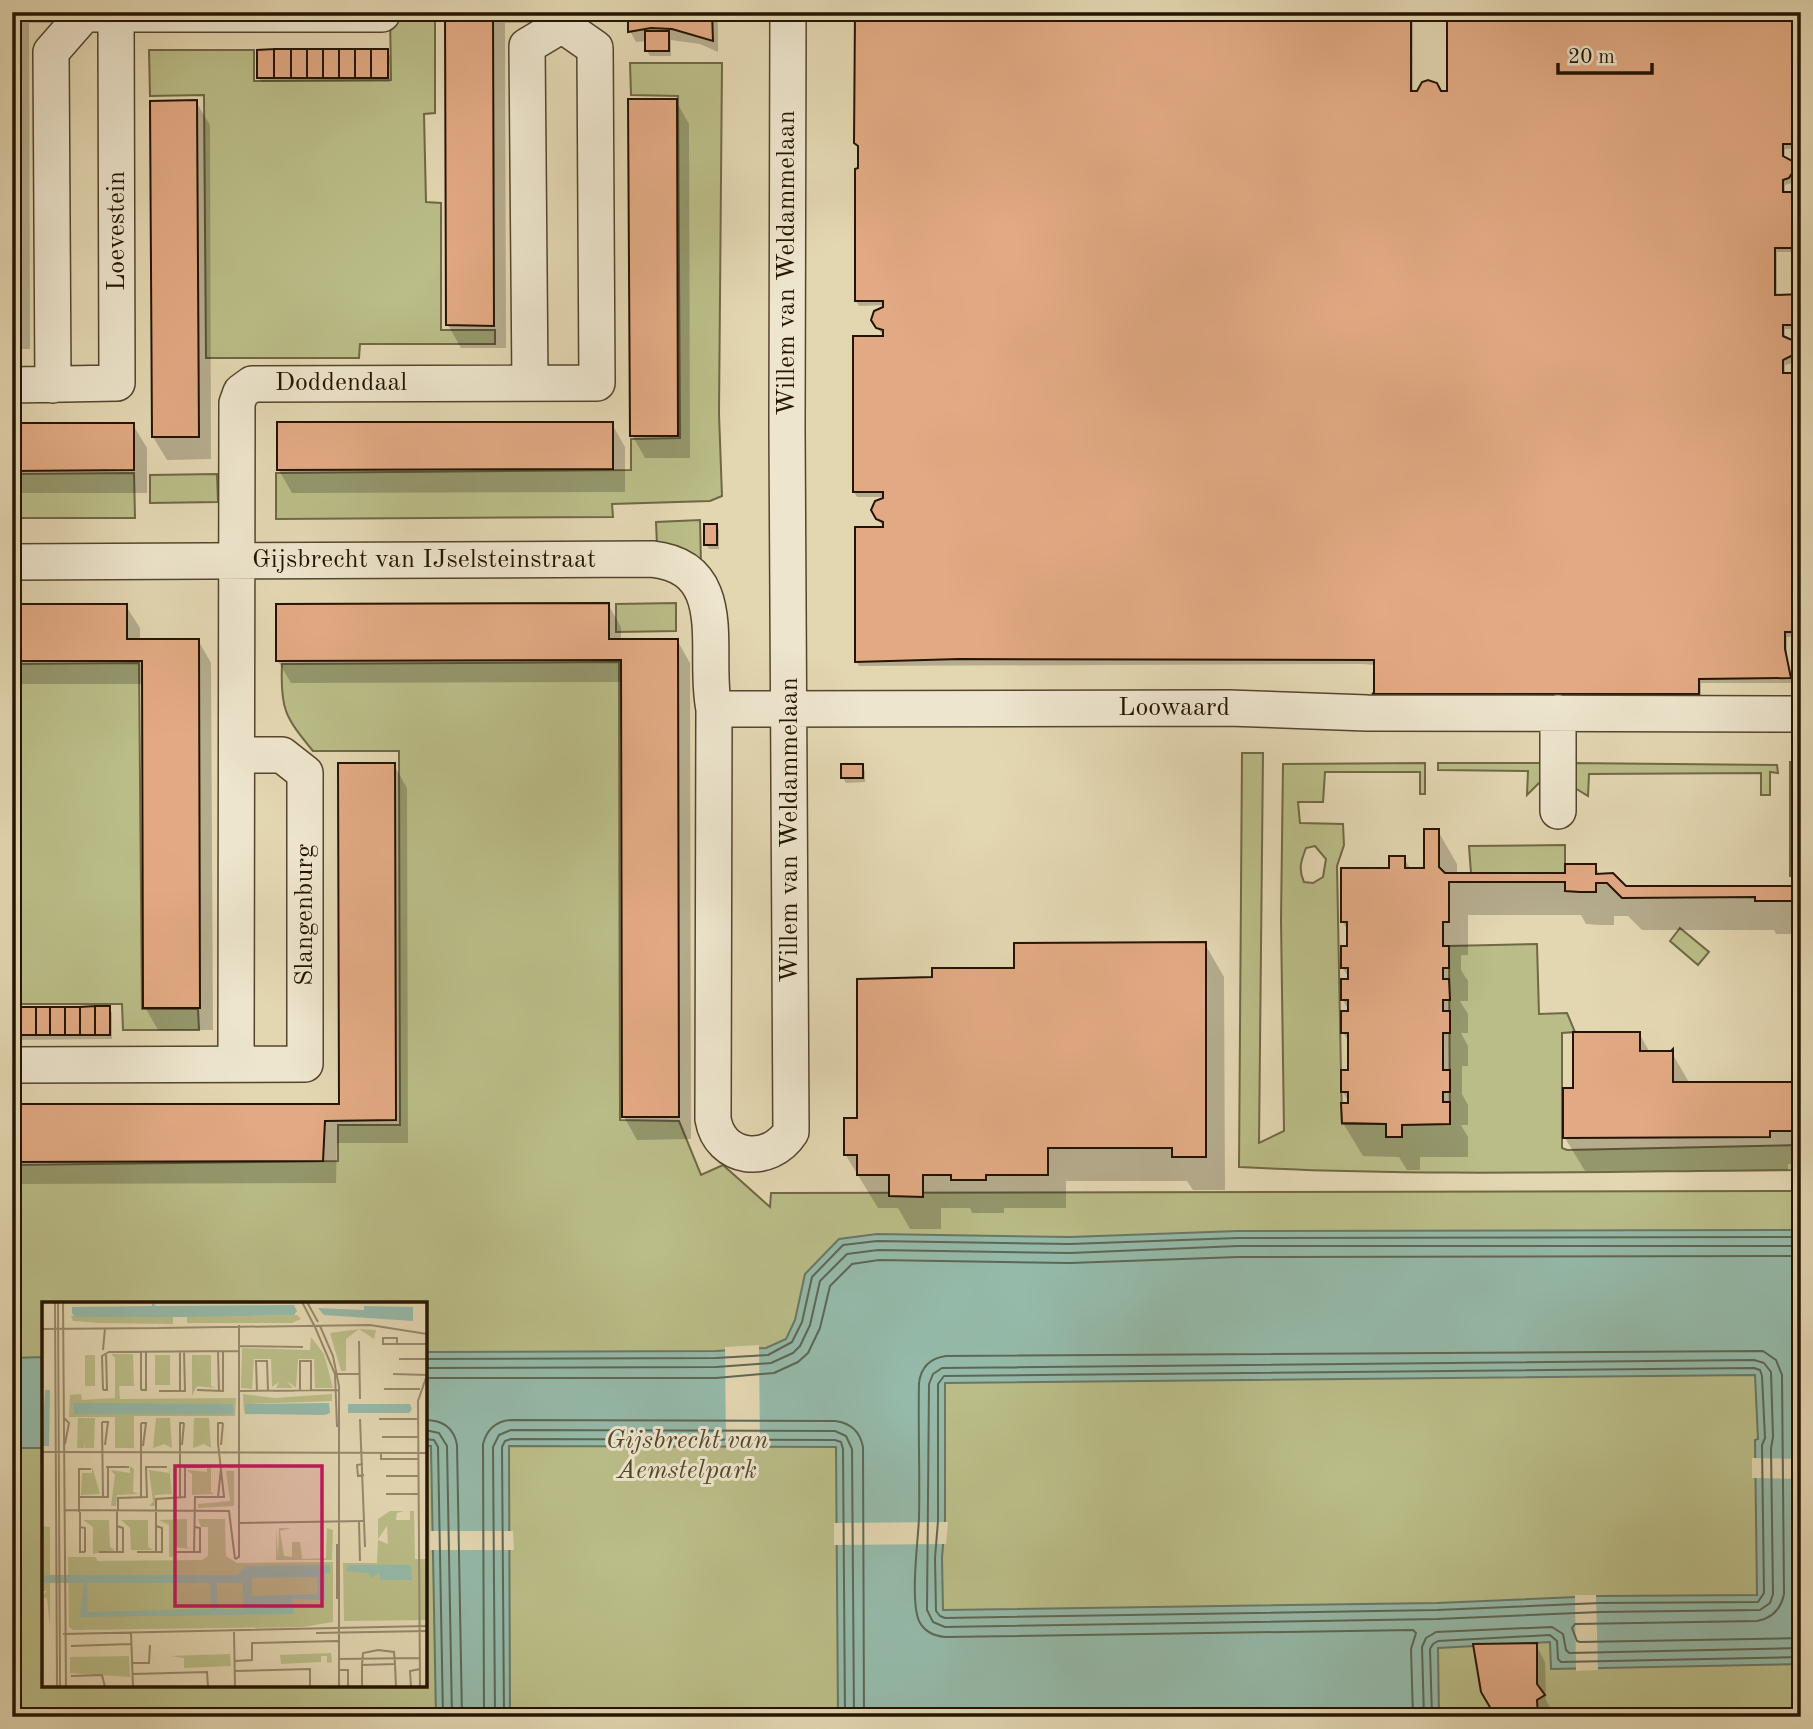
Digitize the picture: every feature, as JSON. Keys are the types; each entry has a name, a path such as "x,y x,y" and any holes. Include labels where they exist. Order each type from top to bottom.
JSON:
{"street":[{"name":"Willem van Weldammelaan","path":"714,709 713,1119 715,1133 730,1148 743,1154 766,1153 783,1145 791,1132 787,428 788,12"},
{"path":"53,385 51,52 96,14 382,14"},
{"name":"Loevestein","path":"12,385 117,383 96,14"},
{"name":"Doddendaal","path":"238,561 237,403 241,392 252,384 597,383 595,48 562,18 527,46 530,383"},
{"name":"Gijsbrecht van IJselsteinstraat","path":"12,562 652,559 688,572 704,589 709,613 711,694 714,709"},
{"path":"236,1064 238,561"},
{"name":"Loowaard","path":"714,709 1228,708 1367,713 1801,714"},
{"path":"1558,713 1558,811"},
{"name":"Slangenburg","path":"12,1065 304,1063 305,773 282,755 237,755"}],"green space":[{"path":"390,12 435,12 435,113 424,114 426,202 441,203 441,330 495,330 495,344 360,344 359,358 206,358 204,95 150,96 149,50 254,50 254,81 391,80"},
{"path":"630,63 722,63 719,414 722,496 710,501 612,504 613,517 276,519 276,473 631,470 631,439 680,438 678,96 631,95"},
{"path":"134,473 135,518 12,518 12,474"},
{"path":"217,474 218,502 150,503 150,475"},
{"path":"700,520 701,565 657,545 656,522"},
{"path":"676,603 676,631 616,632 616,604"},
{"name":"Gijsbrecht van Aemstelpark","path":"619,662 620,1120 679,1121 701,1175 723,1165 770,1207 771,1193 1801,1191 1801,1717 12,1717 12,1165 338,1161 338,1125 400,1125 399,751 313,751 290,720 282,692 282,664"},
{"path":"139,663 142,1009 198,1009 199,1030 123,1030 122,1004 12,1004 12,664"},
{"path":"1242,753 1263,753 1259,1143 1284,1131 1281,920 1283,764 1425,763 1425,794 1420,794 1420,772 1325,772 1323,802 1298,802 1300,823 1343,824 1344,845 1337,866 1342,1124 1450,1124 1449,946 1537,944 1539,1014 1567,1013 1575,1032 1562,1033 1562,1148 1801,1145 1801,1170 1450,1173 1239,1167","holes":["1315,846 1326,859 1323,877 1313,883 1304,882 1301,865 1306,848"]},
{"path":"1790,762 1801,762 1801,876 1790,876"},
{"path":"1438,763 1542,763 1540,782 1527,795 1528,771 1438,770"},
{"path":"1568,763 1777,765 1778,773 1770,772 1770,795 1761,795 1761,773 1589,774 1588,796 1570,785"},
{"path":"1565,845 1565,873 1471,873 1469,846"},
{"path":"1680,928 1709,952 1698,965 1670,941"}],"water":[{"path":"1801,1230 1801,1664 1551,1669 1550,1642 1438,1648 1439,1717 838,1717 836,1447 509,1446 510,1717 436,1717 431,1446 427,1446 427,1352 716,1351 766,1348 786,1339 795,1320 805,1274 839,1239 877,1234 1070,1237 1238,1231","holes":["1755,1375 1758,1439 1755,1440 1757,1595 1600,1596 1437,1603 943,1610 945,1383"]},
{"path":"42,1357 42,1448 12,1448 12,1358"}],"pier":[{"path":"759,1345 760,1449 726,1450 725,1347"},
{"path":"1752,1458 1801,1459 1801,1479 1752,1478"},
{"path":"948,1522 946,1544 834,1545 834,1523"},
{"path":"430,1531 513,1531 514,1550 430,1550"},
{"path":"1575,1595 1596,1595 1598,1670 1576,1671"}],"building":[{"path":"12,12 16,12 18,326 12,326"},
{"path":"445,12 493,12 494,326 446,325"},
{"path":"628,12 712,12 713,41 672,29 651,28 628,32"},
{"path":"855,12 1411,12 1411,91 1417,91 1422,82 1428,80 1437,83 1441,91 1447,91 1447,12 1801,12 1801,144 1783,144 1783,156 1792,161 1794,170 1789,178 1783,180 1783,192 1801,192 1801,248 1775,248 1775,295 1801,294 1801,325 1783,325 1783,336 1792,340 1795,346 1793,355 1783,360 1783,373 1801,373 1801,632 1785,632 1785,649 1791,678 1699,679 1699,694 1372,694 1374,660 960,659 855,662 855,527 883,527 883,522 876,519 871,510 875,501 883,498 883,492 853,492 853,336 883,336 883,330 876,328 871,320 874,311 883,307 883,301 855,301 855,169 858,168 858,146 854,143"},
{"path":"1781,12 1801,12 1801,29 1794,29 1794,16 1781,16"},
{"path":"645,31 669,31 669,51 645,51"},
{"path":"274,49 274,78 257,78 257,50"},
{"path":"274,49 291,49 291,78 274,78"},
{"path":"291,49 307,49 307,78 291,78"},
{"path":"307,49 323,49 323,78 307,78"},
{"path":"323,49 339,49 339,78 323,78"},
{"path":"339,49 355,49 355,78 339,78"},
{"path":"355,49 371,49 371,78 355,78"},
{"path":"371,49 388,49 388,78 371,78"},
{"path":"628,99 677,99 678,436 630,436"},
{"path":"197,100 199,437 152,437 150,101"},
{"path":"277,422 613,422 613,469 277,470"},
{"path":"12,423 134,423 134,470 12,471"},
{"path":"704,524 717,524 717,545 704,545"},
{"path":"609,603 609,639 678,639 679,1117 622,1117 621,660 276,661 276,604"},
{"path":"12,604 127,604 127,639 199,639 200,1008 143,1008 142,661 12,661"},
{"path":"338,763 395,763 396,1120 325,1121 323,1161 12,1162 12,1104 339,1104"},
{"path":"841,764 863,764 863,778 841,778"},
{"path":"1424,829 1439,829 1439,867 1445,873 1565,873 1565,864 1596,864 1596,874 1613,873 1626,886 1801,886 1801,901 1755,901 1755,897 1622,898 1607,883 1596,883 1596,892 1580,892 1565,891 1565,882 1449,882 1449,922 1443,922 1443,946 1449,946 1449,968 1443,968 1443,979 1449,979 1450,1000 1443,1000 1443,1011 1450,1011 1450,1033 1443,1033 1443,1070 1450,1070 1450,1092 1443,1092 1443,1102 1450,1102 1450,1124 1402,1125 1402,1137 1386,1137 1386,1124 1342,1123 1341,1103 1348,1103 1348,1092 1341,1092 1341,1070 1348,1070 1348,1033 1341,1033 1341,1011 1348,1011 1348,1000 1341,1000 1341,979 1348,979 1348,968 1341,968 1341,946 1347,946 1347,922 1341,922 1341,868 1389,868 1389,856 1405,856 1405,868 1424,868"},
{"path":"1206,942 1206,1157 1172,1157 1172,1148 1048,1148 1048,1175 986,1175 986,1180 951,1180 951,1175 923,1175 923,1197 889,1196 889,1175 857,1175 857,1155 844,1155 844,1118 857,1118 857,979 932,977 932,968 1014,968 1014,943"},
{"path":"95,1006 110,1006 110,1035 95,1035"},
{"path":"95,1006 95,1035 80,1035 80,1007"},
{"path":"12,1007 21,1007 21,1035 12,1035"},
{"path":"21,1007 36,1007 36,1035 21,1035"},
{"path":"36,1007 50,1007 50,1035 36,1035"},
{"path":"50,1007 65,1007 65,1035 50,1035"},
{"path":"65,1007 80,1007 80,1035 65,1035"},
{"path":"1573,1032 1640,1032 1640,1051 1673,1049 1673,1082 1801,1082 1801,1131 1770,1131 1770,1137 1563,1138 1563,1088 1573,1088"},
{"path":"1537,1643 1537,1684 1545,1695 1537,1700 1538,1717 1499,1717 1481,1692 1473,1644"}]}
